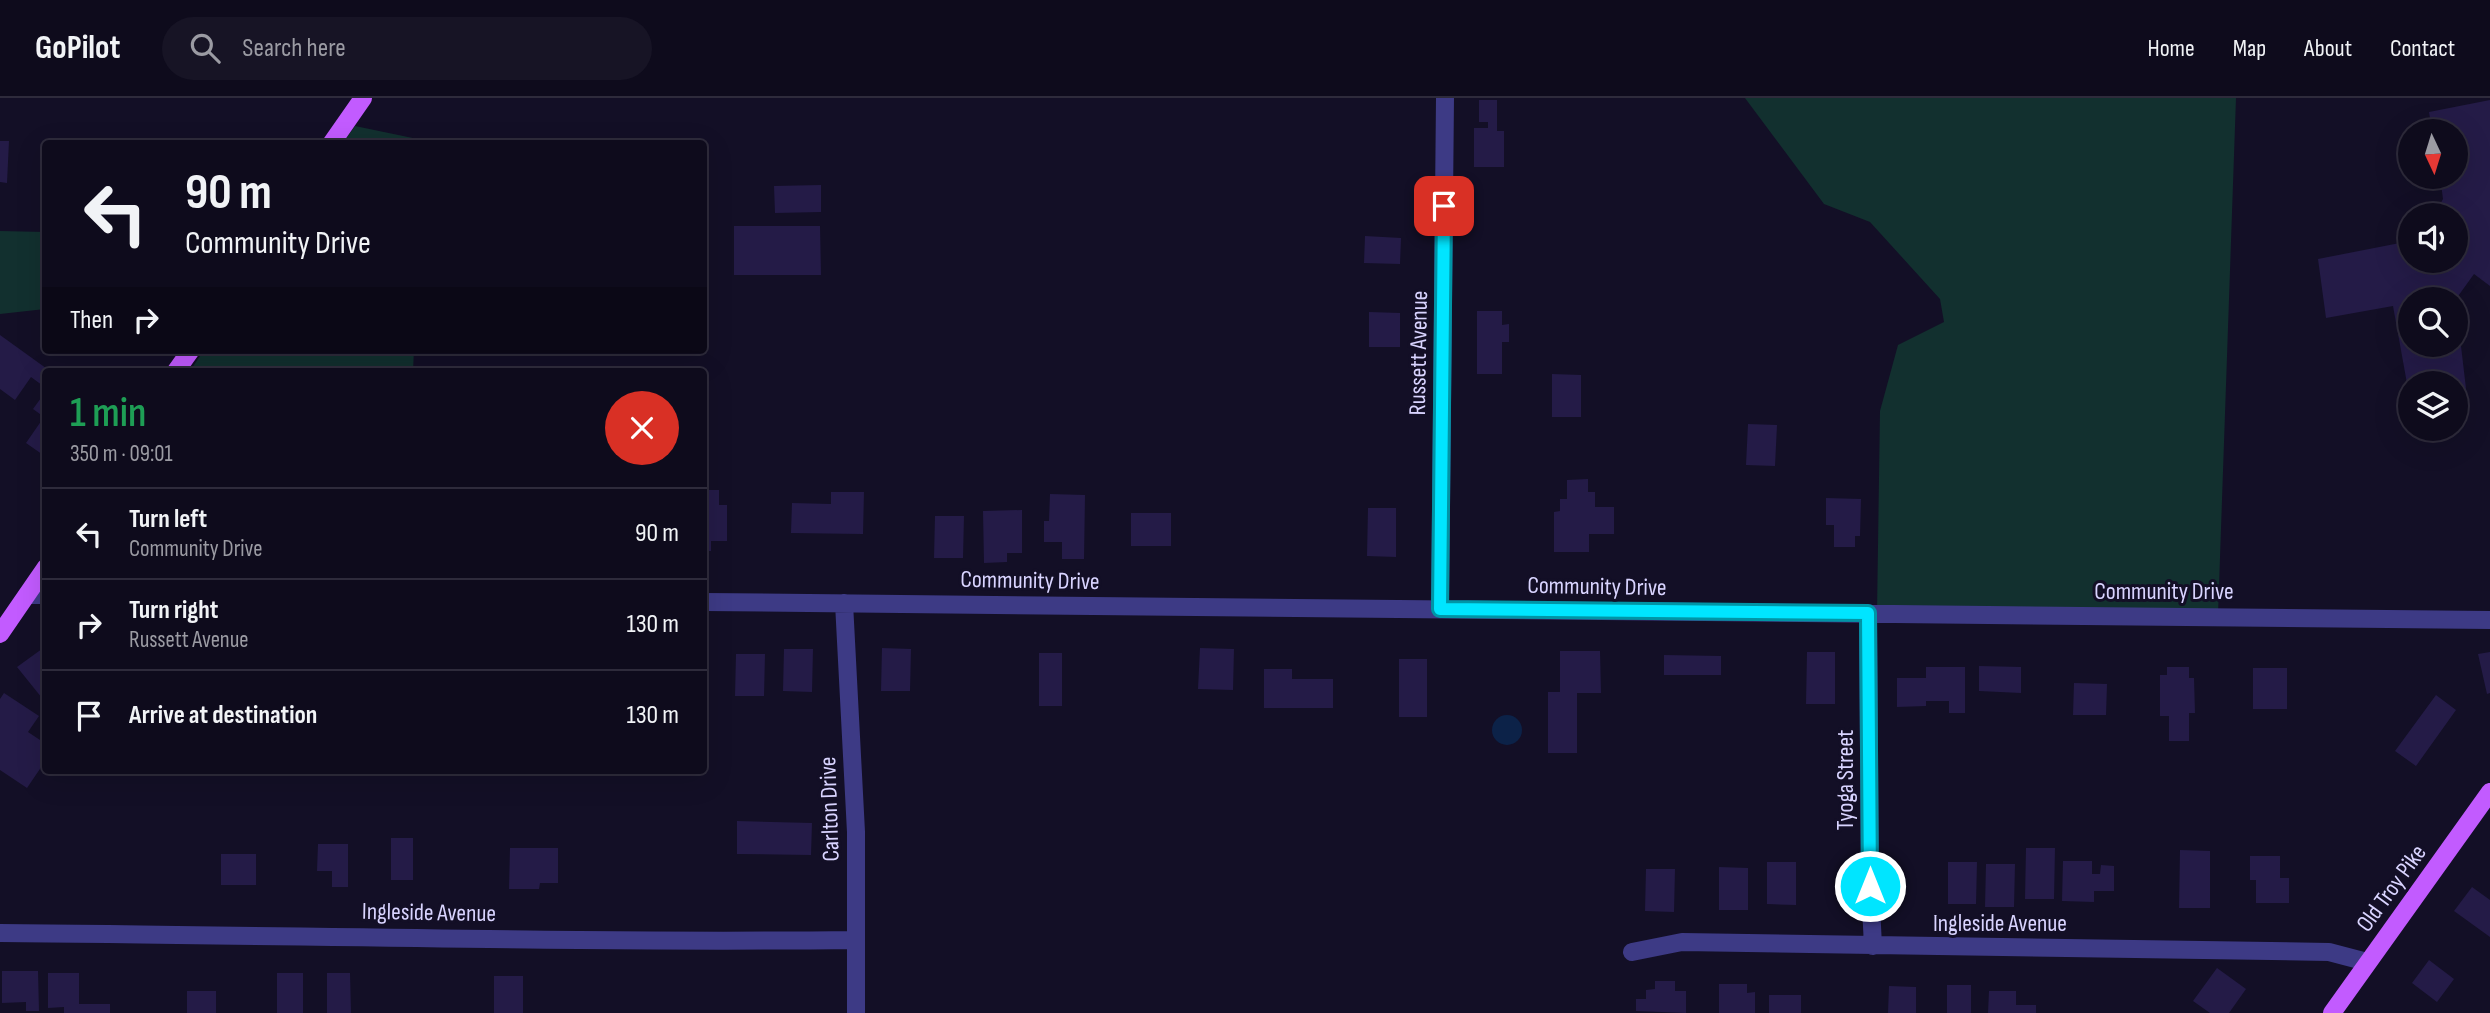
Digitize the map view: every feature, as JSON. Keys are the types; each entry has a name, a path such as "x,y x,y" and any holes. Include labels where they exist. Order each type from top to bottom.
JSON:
{"main road":[{"path":"334,140 363,98"},
{"path":"0,634 42,573"},
{"name":"Old Troy Pike","path":"2332,1013 2490,792"}],"street":[{"name":"Russett Avenue","path":"1440,609 1444,98"},
{"path":"27,595 42,595"},
{"name":"Community Drive","path":"707,602 2490,620"},
{"name":"Carlton Drive","path":"844,603 856,832 856,1013"},
{"name":"Tyoga Street","path":"1868,613 1873,946"},
{"name":"Ingleside Avenue","path":"0,933 326,935 689,942 856,940"},
{"name":"Ingleside Avenue","path":"1632,952 1682,942 2329,951 2367,962"}],"green space":[{"path":"1745,98 2236,98 2218,615 1877,613 1880,411 1898,345 1944,322 1940,299 1870,222 1824,204"},
{"path":"355,126 422,140 345,140"},
{"path":"0,231 42,232 42,309 0,314"},
{"path":"201,354 414,354 413,368 192,368"}],"water":[{"path":"1507,715 1517,720 1522,730 1517,740 1507,745 1497,740 1492,730 1497,720"}],"building":[{"path":"1479,100 1497,100 1497,131 1504,131 1504,167 1474,167 1474,128 1488,128 1488,122 1479,122"},
{"path":"2490,100 2490,286 2474,274 2465,287 2398,287 2398,334 2393,306 2326,318 2318,259 2398,243 2398,273 2468,273 2468,203 2441,203 2442,189 2468,189 2468,119 2430,119 2429,112"},
{"path":"0,141 9,141 7,183 0,182"},
{"path":"821,185 821,212 775,213 774,186"},
{"path":"734,226 820,226 821,275 734,275"},
{"path":"1365,236 1401,238 1400,264 1364,263"},
{"path":"1477,311 1502,311 1502,325 1509,324 1509,342 1502,342 1502,374 1477,374"},
{"path":"1369,312 1400,313 1400,347 1369,347"},
{"path":"0,335 46,368 42,368 42,385 31,377 15,400 0,389"},
{"path":"2402,357 2462,357 2464,371 2405,371"},
{"path":"1552,374 1581,375 1581,417 1552,417"},
{"path":"42,397 42,416 33,409"},
{"path":"42,420 42,454 26,443"},
{"path":"1748,424 1777,425 1775,466 1746,465"},
{"path":"1588,479 1588,492 1595,492 1595,507 1614,507 1614,534 1589,534 1589,552 1554,552 1554,512 1560,511 1560,499 1567,499 1567,480"},
{"path":"707,490 719,490 719,505 727,505 727,541 711,541 711,551 707,551"},
{"path":"831,492 864,492 863,534 791,533 792,503 831,504"},
{"path":"1050,494 1085,495 1084,559 1062,559 1062,542 1044,542 1044,521 1049,521"},
{"path":"1826,498 1861,499 1860,536 1855,536 1855,547 1834,547 1834,525 1826,525"},
{"path":"1368,508 1396,508 1396,557 1367,556"},
{"path":"1022,510 1022,553 1007,553 1007,562 984,563 983,511"},
{"path":"1131,513 1171,513 1171,546 1131,546"},
{"path":"935,516 964,516 963,558 934,558"},
{"path":"882,648 911,649 910,691 881,691"},
{"path":"1200,648 1234,649 1233,690 1198,689"},
{"path":"42,649 42,698 17,667"},
{"path":"784,649 813,649 812,692 783,691"},
{"path":"1560,651 1600,651 1601,693 1577,693 1577,753 1548,753 1548,692 1560,692"},
{"path":"1807,652 1835,652 1835,704 1806,704"},
{"path":"2490,652 2490,693 2487,694 2478,654"},
{"path":"1039,653 1062,653 1062,706 1039,706"},
{"path":"736,654 765,654 764,696 735,696"},
{"path":"1664,655 1721,656 1721,675 1664,675"},
{"path":"1399,659 1427,659 1427,717 1399,717"},
{"path":"1979,666 2021,667 2021,693 1979,691"},
{"path":"1926,667 1965,667 1965,713 1949,713 1949,701 1926,701 1926,706 1897,707 1897,678 1926,678"},
{"path":"2167,667 2189,667 2189,678 2194,678 2195,713 2189,713 2189,741 2169,741 2169,716 2160,716 2160,675 2167,675"},
{"path":"2253,668 2287,668 2287,709 2253,709"},
{"path":"1264,669 1292,669 1292,679 1333,679 1333,708 1264,708"},
{"path":"2074,683 2107,684 2106,715 2073,715"},
{"path":"4,693 39,716 28,732 42,741 42,766 27,788 0,770 0,699"},
{"path":"2436,695 2456,710 2416,766 2395,751"},
{"path":"737,821 812,823 811,855 737,854"},
{"path":"391,838 413,838 413,880 391,880"},
{"path":"318,844 348,844 348,887 332,887 332,871 317,871"},
{"path":"510,848 558,848 558,883 540,883 539,889 509,889"},
{"path":"2026,848 2055,848 2054,899 2025,899"},
{"path":"2180,850 2210,851 2210,908 2179,908"},
{"path":"221,854 256,854 256,885 221,885"},
{"path":"2250,856 2280,856 2280,878 2289,878 2289,903 2256,903 2256,880 2250,880"},
{"path":"2063,861 2092,861 2092,874 2100,874 2101,865 2114,866 2114,891 2094,891 2094,902 2062,901"},
{"path":"1767,862 1796,862 1796,905 1767,904"},
{"path":"1948,862 1977,862 1976,904 1948,904"},
{"path":"1986,864 2015,864 2014,907 1985,907"},
{"path":"1719,867 1748,868 1748,910 1719,910"},
{"path":"1646,869 1675,869 1674,912 1645,911"},
{"path":"2472,887 2490,900 2490,937 2454,911"},
{"path":"2429,960 2454,979 2437,1002 2412,983"},
{"path":"2217,968 2246,989 2229,1013 2210,1013 2193,1001"},
{"path":"2,971 38,971 39,1011 26,1011 26,1002 2,1003"},
{"path":"48,973 79,973 79,1004 110,1004 110,1013 64,1013 64,1007 48,1008"},
{"path":"277,973 303,973 303,1013 277,1013"},
{"path":"327,973 350,973 351,1013 327,1013"},
{"path":"494,976 523,976 523,1013 494,1013"},
{"path":"1655,981 1675,981 1675,991 1686,991 1686,1013 1636,1011 1636,999 1646,999 1646,990 1655,989"},
{"path":"1719,984 1747,984 1747,993 1755,992 1755,1013 1719,1013"},
{"path":"1947,985 1971,985 1971,1013 1947,1013"},
{"path":"1889,986 1916,987 1916,1013 1888,1013"},
{"path":"187,991 216,991 216,1013 187,1013"},
{"path":"1989,991 2016,991 2016,1005 2036,1005 2036,1013 1988,1013"},
{"path":"1769,995 1801,995 1801,1013 1769,1013"}],"route":[{"path":"1444,206 1440,609 1868,613 1870,886"}]}
